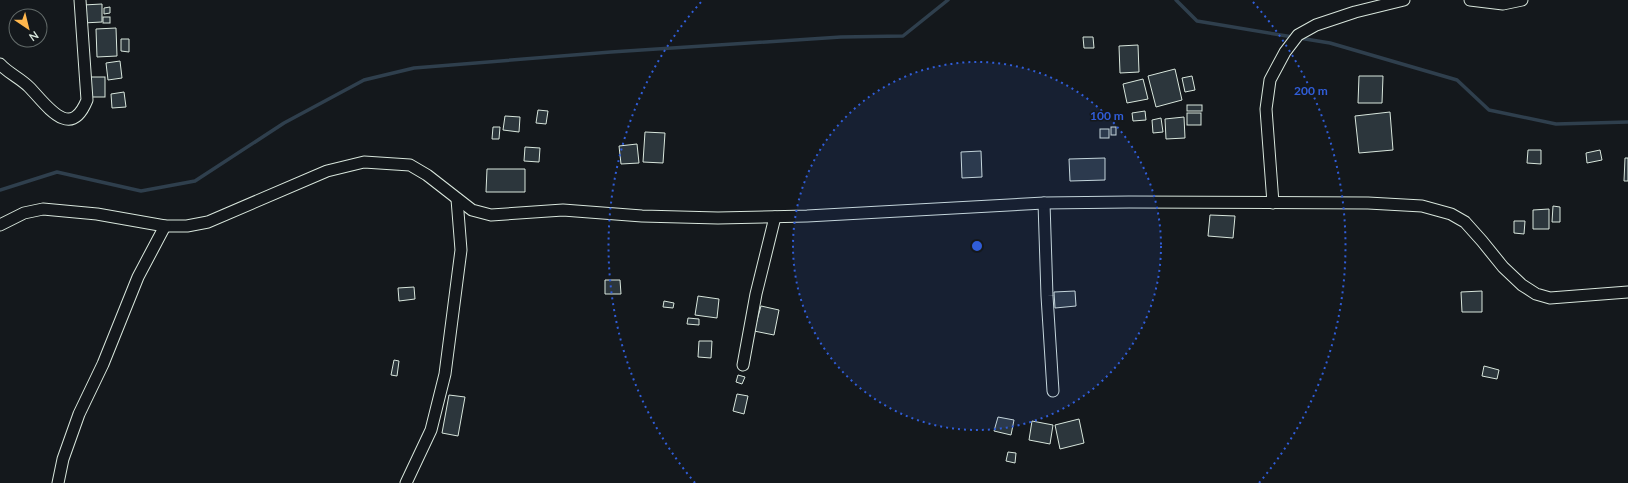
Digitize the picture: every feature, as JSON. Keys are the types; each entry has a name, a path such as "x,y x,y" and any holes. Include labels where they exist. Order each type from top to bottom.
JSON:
{"street":[{"path":"0,64 30,88 52,112 61,118 68,120 76,116 83,109 87,100 80,0"},
{"path":"1273,203 1266,109 1270,80 1285,52 1298,35 1316,26 1355,12 1404,0"},
{"path":"1470,0 1503,4 1522,0"},
{"path":"0,225 24,212 43,209 97,214 165,226 187,226 208,222 327,171 364,162 410,165 426,175 472,210 491,215 563,210 642,216 718,218 775,217 1044,203 1368,203 1422,206 1451,214 1465,222 1503,267 1522,285 1536,294 1550,298 1628,292"},
{"path":"406,483 431,430 445,374 461,250 457,199"},
{"path":"1044,203 1047,296 1053,391"},
{"path":"743,365 752,309 775,217"},
{"path":"58,483 63,459 79,414 103,364 138,277 165,226"}],"building":[{"path":"102,4 102,22 83,23 83,5"},
{"path":"110,7 110,13 104,14 104,8"},
{"path":"103,17 110,17 110,23 103,23"},
{"path":"116,28 117,56 97,57 96,29"},
{"path":"1083,37 1093,37 1094,48 1084,48"},
{"path":"121,39 129,39 129,52 121,51"},
{"path":"1138,45 1139,72 1120,73 1119,46"},
{"path":"120,61 122,78 108,80 106,63"},
{"path":"1175,69 1182,100 1156,107 1148,76"},
{"path":"1192,76 1195,90 1185,92 1182,78"},
{"path":"1359,76 1383,76 1382,103 1358,103"},
{"path":"90,77 105,77 105,97 90,97"},
{"path":"1143,79 1148,99 1127,103 1123,84"},
{"path":"124,92 126,107 112,108 111,94"},
{"path":"1187,105 1202,105 1202,111 1187,111"},
{"path":"538,110 548,111 546,124 536,123"},
{"path":"1145,111 1146,120 1133,121 1132,113"},
{"path":"1390,112 1393,150 1359,153 1355,116"},
{"path":"1187,113 1201,113 1201,125 1187,125"},
{"path":"505,116 520,117 519,132 503,130"},
{"path":"1184,117 1185,138 1166,139 1165,119"},
{"path":"1161,118 1163,132 1153,133 1152,120"},
{"path":"493,127 500,127 499,139 492,139"},
{"path":"1111,127 1116,127 1116,135 1111,135"},
{"path":"1100,129 1109,129 1109,138 1100,138"},
{"path":"645,132 665,133 663,163 643,162"},
{"path":"637,144 639,163 621,164 619,146"},
{"path":"525,147 540,148 539,162 524,161"},
{"path":"1528,150 1541,150 1541,164 1527,163"},
{"path":"1600,150 1602,160 1587,163 1586,153"},
{"path":"981,151 982,177 962,178 961,152"},
{"path":"1105,158 1105,180 1070,181 1069,159"},
{"path":"1625,158 1628,158 1628,181 1624,181"},
{"path":"487,169 525,169 525,192 486,192"},
{"path":"1553,206 1560,207 1560,222 1552,222"},
{"path":"1549,209 1549,229 1533,229 1533,210"},
{"path":"1210,215 1235,216 1233,238 1208,236"},
{"path":"1514,221 1525,221 1524,234 1514,233"},
{"path":"605,280 620,280 621,294 605,294"},
{"path":"414,287 415,299 399,301 398,288"},
{"path":"1075,291 1076,306 1055,308 1054,292"},
{"path":"1482,291 1482,312 1462,312 1461,292"},
{"path":"698,296 719,299 717,318 695,315"},
{"path":"664,301 674,303 673,308 663,307"},
{"path":"761,306 779,310 774,335 754,331"},
{"path":"688,318 699,319 699,325 687,324"},
{"path":"699,341 712,341 711,358 698,357"},
{"path":"394,360 399,361 397,376 391,375"},
{"path":"1484,366 1499,370 1497,379 1482,376"},
{"path":"738,375 745,377 742,384 736,382"},
{"path":"737,394 748,396 744,414 733,411"},
{"path":"449,395 465,397 458,436 442,433"},
{"path":"998,417 1014,420 1011,435 994,431"},
{"path":"1079,419 1084,443 1060,449 1055,425"},
{"path":"1032,421 1053,425 1050,444 1029,440"},
{"path":"1008,452 1016,453 1015,463 1006,461"}],"waterway":[{"path":"0,190 57,172 141,191 195,181 284,123 364,80 414,68 611,52 841,37 903,36 948,0"},
{"path":"1176,0 1197,21 1293,37"},
{"path":"1299,38 1330,43 1457,80 1489,110 1556,124 1628,122"}]}
